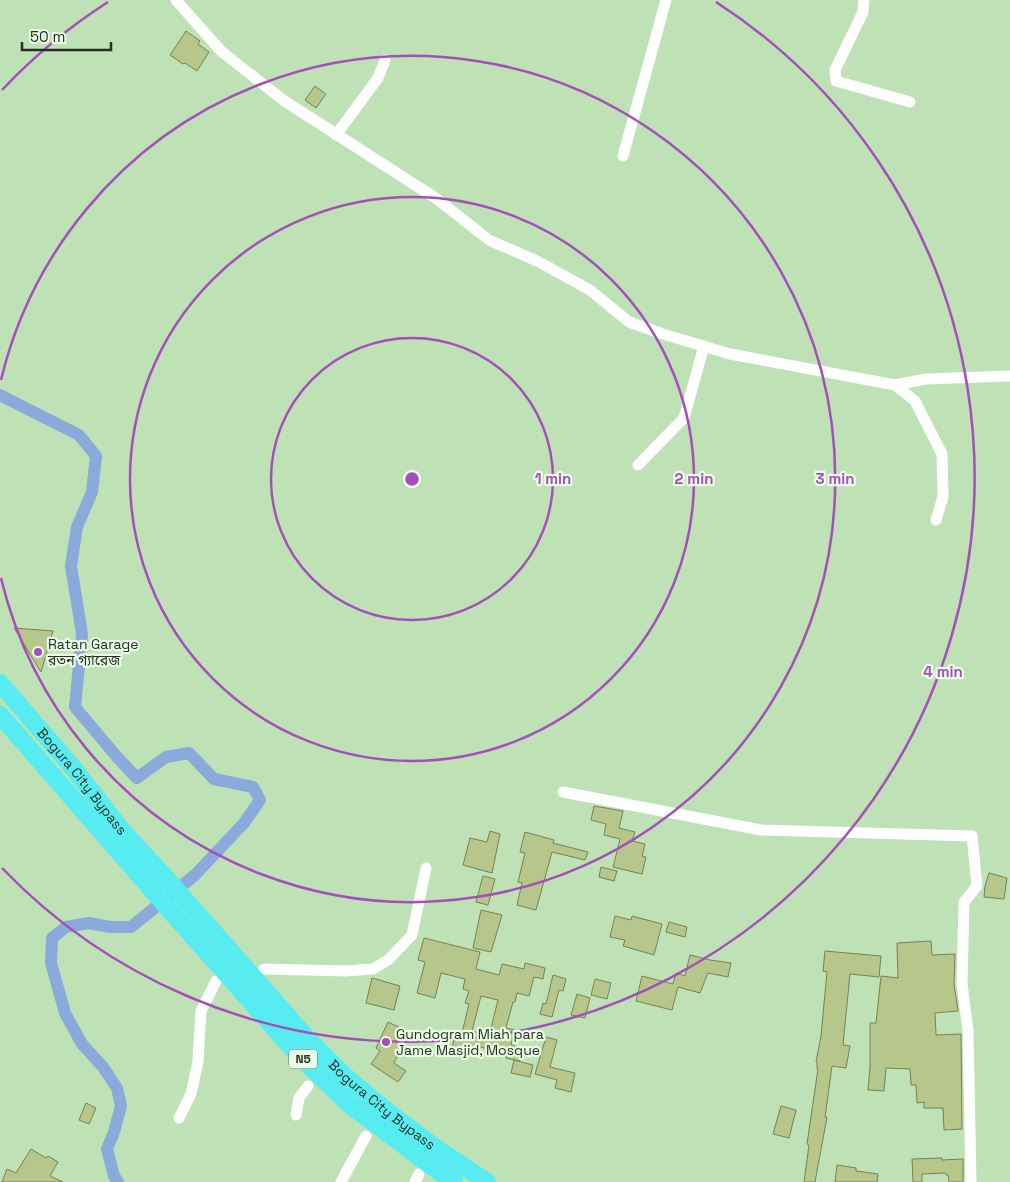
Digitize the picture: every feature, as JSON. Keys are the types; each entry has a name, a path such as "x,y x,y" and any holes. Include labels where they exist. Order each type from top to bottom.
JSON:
{"highway":[{"name":"Bogura City Bypass","path":"0,683 74,769 120,828 307,1038 346,1077 433,1146 487,1182"},
{"name":"Bogura City Bypass","path":"0,715 109,842 301,1058 349,1104 454,1182"}],"street":[{"path":"176,0 221,51 284,100 437,198 489,240 539,262 590,290 630,322 730,354 895,385 926,379 1010,376"},
{"path":"623,156 666,0"},
{"path":"864,0 863,12 835,70 836,81 910,102"},
{"path":"336,135 378,78 385,60"},
{"path":"638,465 684,418 704,346"},
{"path":"895,385 915,401 942,454 943,497 936,520"},
{"path":"563,792 761,830 972,836 977,886 964,902 962,984 968,1030 971,1182"},
{"path":"264,968 346,971 373,969 388,960 412,935 426,868"},
{"path":"179,1118 190,1094 198,1062 201,1011 216,981"},
{"path":"296,1115 299,1098 308,1086"},
{"path":"341,1182 366,1136"}],"building":[{"path":"186,31 200,41 198,44 209,52 197,71 170,55"},
{"path":"315,86 326,94 316,108 305,100"},
{"name":"Ratan Garage রতন গ্যারেজ","path":"14,628 53,631 41,672"},
{"path":"594,806 623,811 619,828 635,832 632,841 645,844 642,856 646,857 642,874 613,867 620,839 604,835 606,824 591,820"},
{"path":"490,831 500,834 492,873 463,865 470,838 487,842"},
{"path":"525,832 554,840 553,843 588,852 585,860 552,852 536,910 517,905 522,883 518,882 525,853 520,852"},
{"path":"601,867 617,871 614,881 599,877"},
{"path":"989,873 1007,878 1004,899 984,897"},
{"path":"483,876 495,879 488,905 476,902"},
{"path":"481,910 502,915 491,952 473,948"},
{"path":"615,916 631,920 632,916 662,924 654,955 623,946 625,940 610,937"},
{"path":"669,922 687,927 685,937 666,932"},
{"path":"424,938 480,952 476,969 499,975 502,964 524,969 525,963 545,968 543,979 534,977 529,996 517,993 515,1002 513,1002 506,1028 515,1030 511,1045 522,1048 519,1061 506,1058 507,1054 480,1047 478,1055 452,1048 455,1035 461,1037 469,1004 465,1003 469,991 463,989 465,979 441,973 435,998 417,993 425,962 418,960","holes":["481,996 498,1000 489,1036 472,1031"]},
{"path":"931,941 932,955 955,954 954,984 958,1011 935,1013 936,1035 961,1034 962,1129 944,1130 943,1108 924,1108 924,1102 917,1103 916,1085 911,1085 910,1069 886,1068 884,1091 868,1090 870,1023 876,1023 881,976 898,978 897,943"},
{"path":"825,951 881,956 879,977 850,974 843,1045 850,1046 846,1068 832,1066 825,1117 827,1117 815,1182 804,1182 809,1145 807,1144 818,1069 816,1062 821,1036 827,972 823,971"},
{"path":"690,955 731,963 728,977 708,973 700,993 678,987 672,1010 636,1001 642,976 673,984 676,973 685,976"},
{"path":"553,975 566,979 563,991 559,990 552,1017 540,1014 543,1003 546,1004"},
{"path":"372,978 400,986 394,1010 366,1003"},
{"path":"595,979 611,983 607,999 591,995"},
{"path":"577,994 590,998 585,1018 571,1015"},
{"path":"388,1022 409,1032 394,1063 406,1071 398,1082 371,1064 380,1051 376,1048"},
{"path":"546,1037 557,1040 550,1067 575,1073 571,1092 555,1088 557,1080 535,1074"},
{"path":"514,1060 533,1065 530,1077 511,1073"},
{"path":"86,1103 96,1108 89,1124 79,1120"},
{"path":"781,1106 796,1110 789,1138 773,1134"},
{"path":"31,1149 46,1158 48,1156 58,1162 50,1176 63,1182 2,1182 7,1169 16,1173"},
{"path":"942,1158 942,1160 963,1159 963,1182 949,1182 948,1175 945,1173 922,1174 922,1182 913,1182 912,1159"},
{"path":"837,1165 856,1168 856,1171 878,1174 877,1182 835,1182"}],"waterway":[{"path":"0,395 79,435 96,456 92,492 77,527 71,566 82,634 75,707 137,778 166,757 189,753 214,779 253,787 260,800 244,823 195,875 131,927 110,927 89,923 66,927 52,938 51,963 65,1013 82,1044 103,1067 117,1088 121,1106 107,1149 114,1176 118,1182"}],"place":[{"name":"Ratan Garage রতন গ্যারেজ","path":"38,652"},
{"name":"Gundogram Miah para Jame Masjid, Mosque","path":"386,1042"}]}
